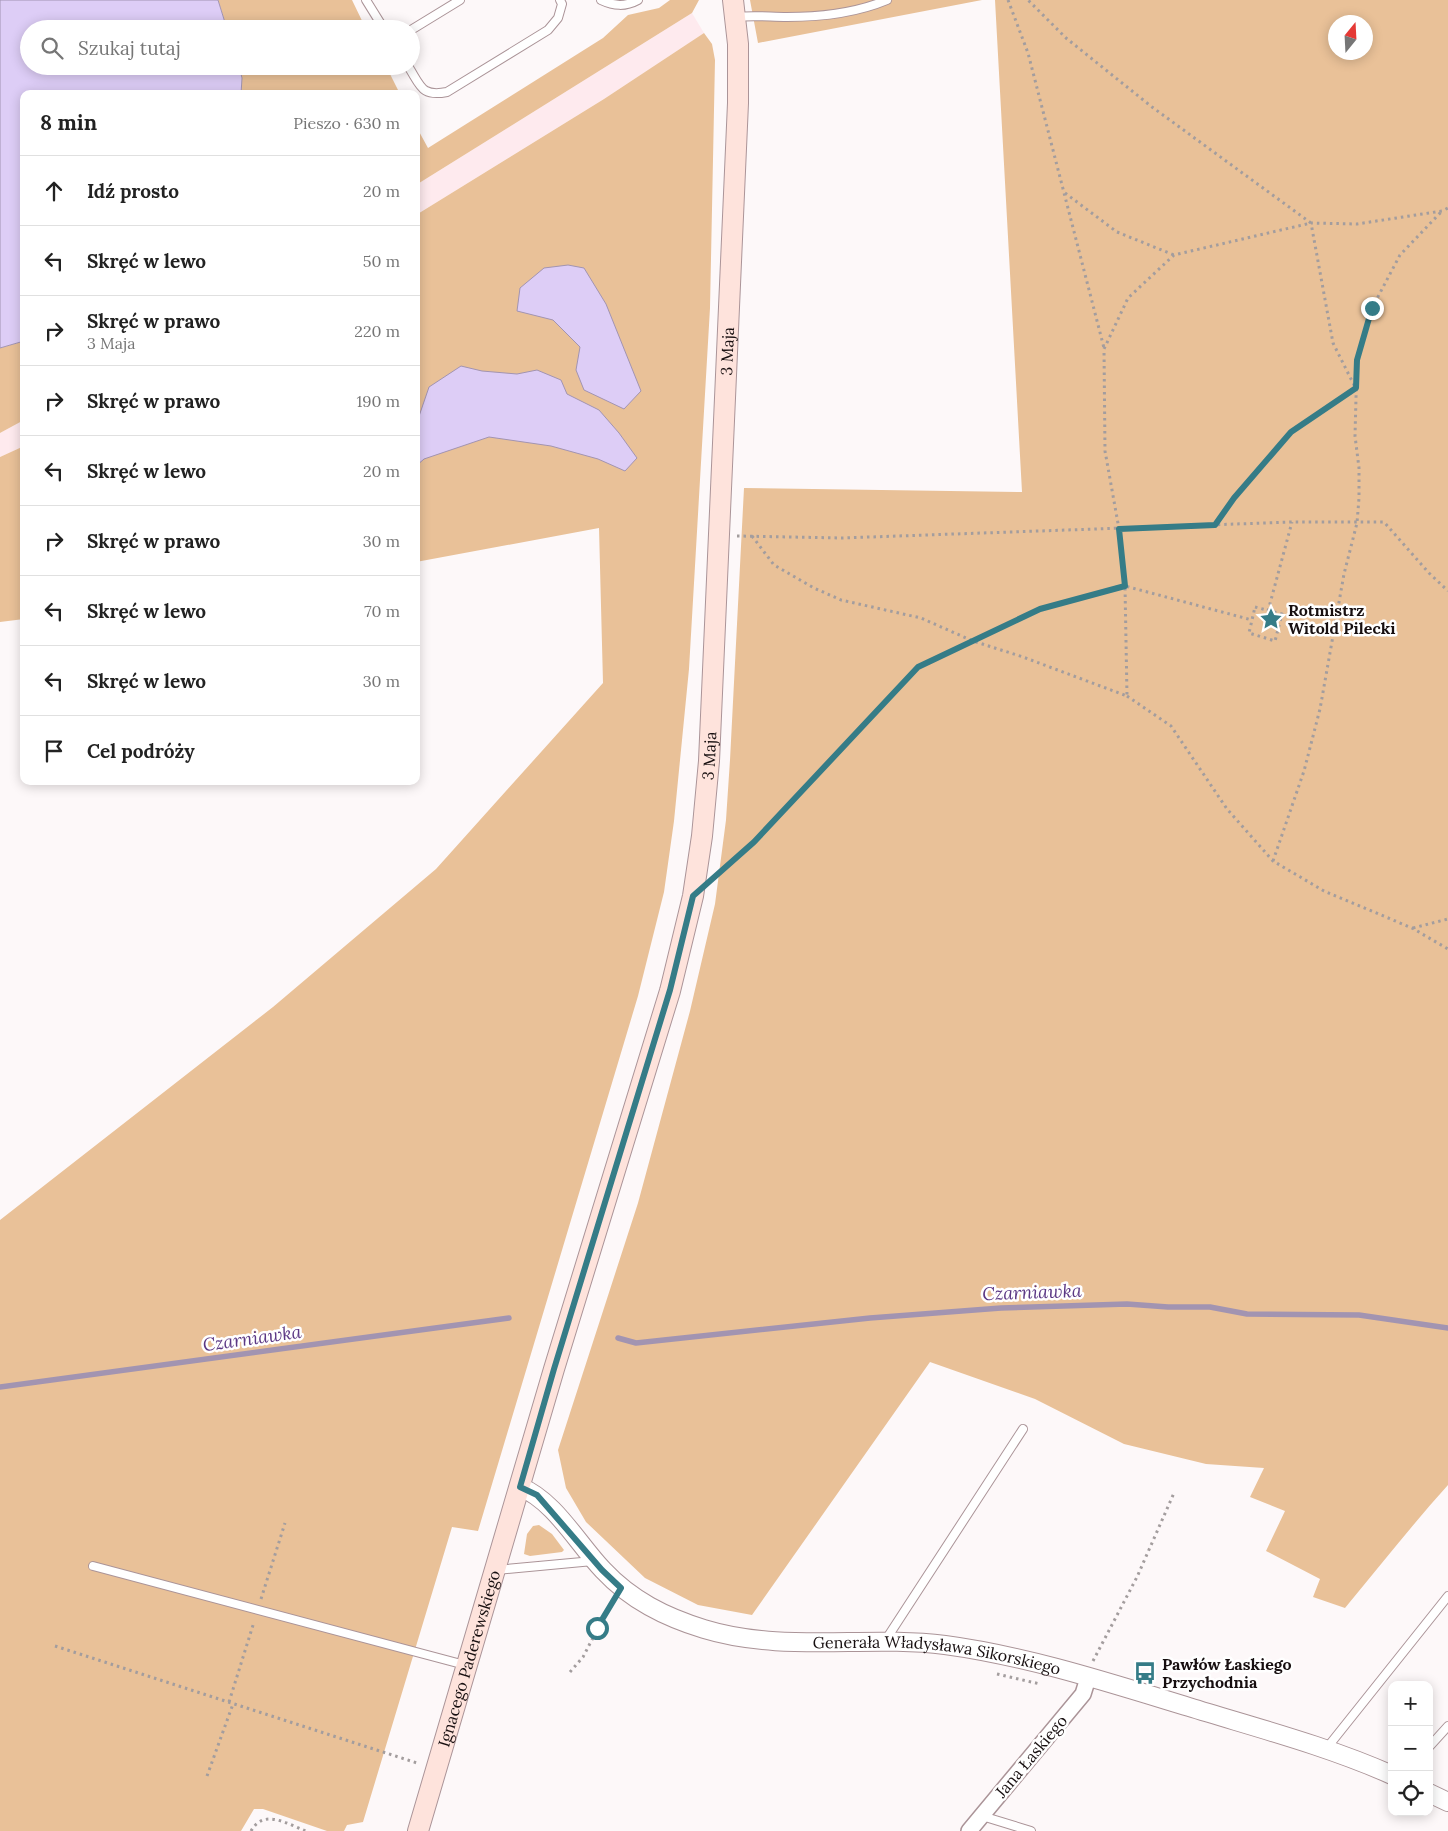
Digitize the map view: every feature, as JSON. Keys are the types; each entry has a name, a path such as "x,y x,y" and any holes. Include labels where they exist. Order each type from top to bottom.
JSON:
{"main road":[{"name":"3 Maja","path":"520,1487 680,954 693,896 702,836 707,786 738,103 738,44 734,8"},
{"name":"Ignacego Paderewskiego","path":"418,1831 520,1487"}],"street":[{"name":"Generała Władysława Sikorskiego","path":"520,1487 537,1495 594,1561 636,1600 677,1619 722,1634 770,1640 942,1644 979,1650 1088,1678 1326,1749 1388,1773"},
{"name":"Jana Łaskiego","path":"969,1831 1083,1694 1088,1678"},
{"path":"1433,1795 1448,1802"}],"lane":[{"path":"366,0 378,20"},
{"path":"420,24 460,0"},
{"path":"414,75 424,90 433,94 446,92 548,30 558,18 562,4 560,0"},
{"path":"602,0 613,5 630,5 638,0"},
{"path":"734,8 756,15 786,17 831,14 887,0"},
{"path":"884,1642 1023,1429"},
{"path":"496,1570 594,1561"},
{"path":"93,1566 467,1666"},
{"path":"1326,1749 1448,1596"},
{"path":"1433,1743 1448,1726"},
{"path":"982,1816 1031,1831"}],"path":[{"path":"1008,0 1028,53 1104,349 1105,451 1119,529 1125,586 1127,696"},
{"path":"1028,0 1066,38 1152,107 1311,224 1332,343 1356,388"},
{"path":"1064,193 1117,232 1174,255"},
{"path":"1104,349 1128,298 1174,255 1311,224 1357,224 1442,211 1448,208"},
{"path":"1273,862 1304,771 1320,709 1344,574 1357,523 1359,498 1358,468 1354,436 1357,360 1372,308 1400,255 1442,211"},
{"path":"1215,525 1234,498 1291,432 1356,388"},
{"path":"719,536 842,538 1292,522 1384,522 1448,591"},
{"path":"1268,611 1292,522"},
{"path":"752,536 774,564 814,588 841,600 921,618 973,641 1023,656 1127,696 1171,726 1228,809 1273,862 1324,891 1412,928 1448,950"},
{"path":"693,896 754,842 918,667 1040,609 1125,586 1252,620"},
{"path":"1255,607 1268,611 1282,614 1275,640 1249,633 1255,607"},
{"path":"1412,928 1448,919"},
{"path":"1088,1678 1094,1657 1137,1577 1174,1493"},
{"path":"570,1672 583,1657 610,1604 621,1588"},
{"path":"55,1646 417,1763"},
{"path":"997,1674 1036,1683"},
{"path":"206,1776 233,1704"},
{"path":"251,1831 255,1823 264,1818 278,1820 306,1831"}],"shaded area":[{"path":"0,0 218,0 224,20 20,20 20,75 241,75 242,78 241,90 20,90 20,342 0,348"},
{"path":"218,0 352,0 362,20 224,20"},
{"path":"670,0 699,0 692,13 420,183 420,133 428,148 603,38 628,15 659,8"},
{"path":"750,0 982,0 758,43"},
{"path":"995,0 1448,0 1448,1485 1345,1608 1313,1597 1320,1579 1266,1551 1285,1511 1250,1497 1264,1468 1206,1464 1124,1444 1035,1399 930,1362 752,1615 698,1605 645,1578 586,1522 566,1488 558,1450 638,1203 690,1011 715,904 726,820 744,488 1022,492"},
{"path":"692,13 704,33 604,99 420,213 420,183"},
{"path":"704,33 712,44 715,60 710,308 689,669 674,821 664,892 638,996 478,1531 452,1527 363,1822 347,1825 344,1831 327,1831 263,1809 254,1809 241,1831 0,1831 0,1220 273,1007 436,869 603,683 599,528 420,561 420,213 604,99"},
{"path":"241,75 390,75 398,90 241,90"},
{"path":"568,265 584,268 606,304 641,391 624,409 584,390 576,370 580,347 553,320 517,311 520,288 544,268"},
{"path":"20,342 20,422 0,433 0,348"},
{"path":"461,366 482,371 517,374 537,370 561,380 567,394 599,410 637,458 625,471 598,459 551,446 489,437 424,459 420,462 420,413 429,387"},
{"path":"20,422 20,448 0,457 0,433"},
{"path":"20,448 20,620 0,622 0,457"},
{"path":"539,1525 552,1534 564,1550 562,1552 530,1556 524,1554 527,1534 533,1526"}],"waterway":[{"name":"Czarniawka","path":"618,1338 636,1343 870,1318 1001,1308 1127,1304 1168,1307 1210,1307 1247,1314 1359,1315 1448,1328"},
{"name":"Czarniawka","path":"0,1387 509,1318"}],"place":[{"name":"Rotmistrz Witold Pilecki","path":"1271,619"},
{"name":"Pawłów Łaskiego Przychodnia","path":"1145,1673"}],"route":[{"path":"597,1628 621,1588 602,1570 537,1495 520,1487 554,1369 670,990 693,896 754,842 918,667 1040,609 1125,586 1119,529 1215,525 1234,498 1291,432 1356,388 1357,360 1372,308"}]}
